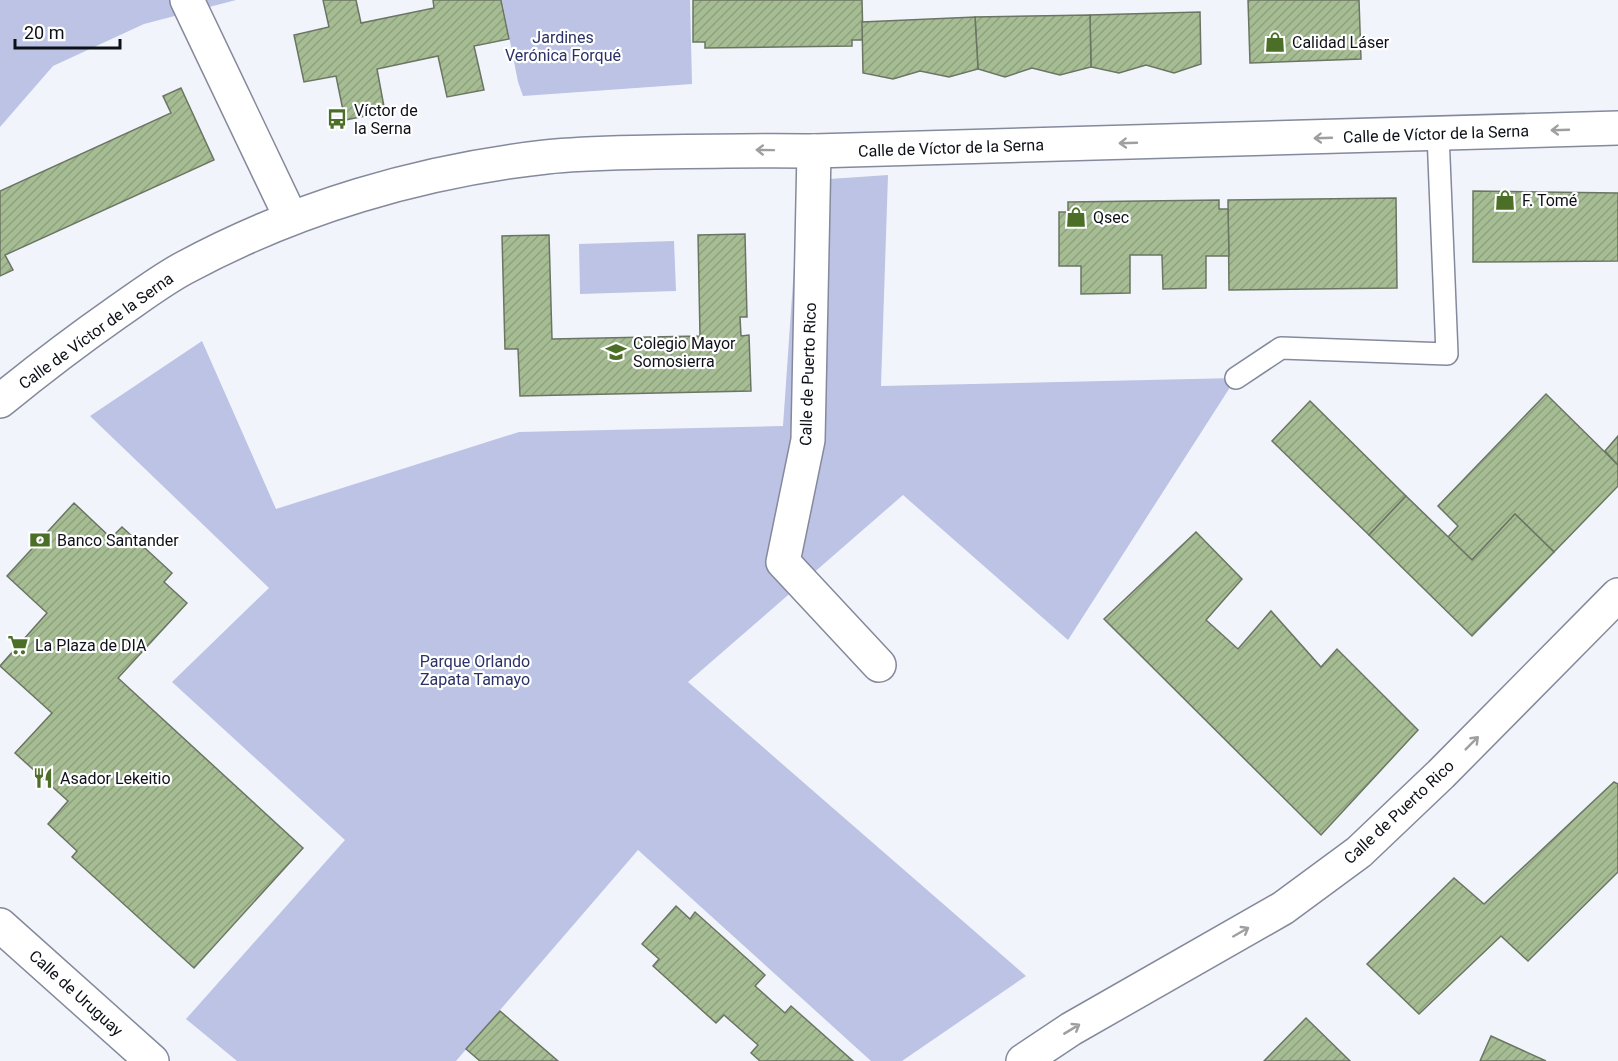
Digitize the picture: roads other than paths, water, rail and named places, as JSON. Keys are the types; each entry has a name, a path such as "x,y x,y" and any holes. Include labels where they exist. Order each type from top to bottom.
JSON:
{"street":[{"path":"188,0 291,218"},
{"name":"Calle de Víctor de la Serna","path":"0,401 58,354 183,268 291,218 380,189 478,166 548,156 622,153 814,151 1618,128"},
{"name":"Calle de Puerto Rico","path":"814,151 808,440 783,562 879,665"},
{"name":"Calle de Puerto Rico","path":"1023,1061 1071,1029 1283,908 1359,852 1441,774 1618,595"},
{"name":"Calle de Uruguay","path":"0,925 152,1061"}],"lane":[{"path":"1236,378 1281,348 1447,354 1438,134"}],"place":[{"name":"Calidad Láser","path":"1275,42"},
{"name":"Víctor de la Serna","path":"337,119"},
{"name":"F. Tomé","path":"1505,200"},
{"name":"Qsec","path":"1076,217"},
{"name":"Colegio Mayor Somosierra","path":"616,352"},
{"name":"Banco Santander","path":"40,540"},
{"name":"La Plaza de DIA","path":"18,645"},
{"name":"Asador Lekeitio","path":"43,778"}],"park label":[{"name":"Jardines Verónica Forqué","path":"563,46"},
{"name":"Parque Orlando Zapata Tamayo","path":"475,670"}]}
